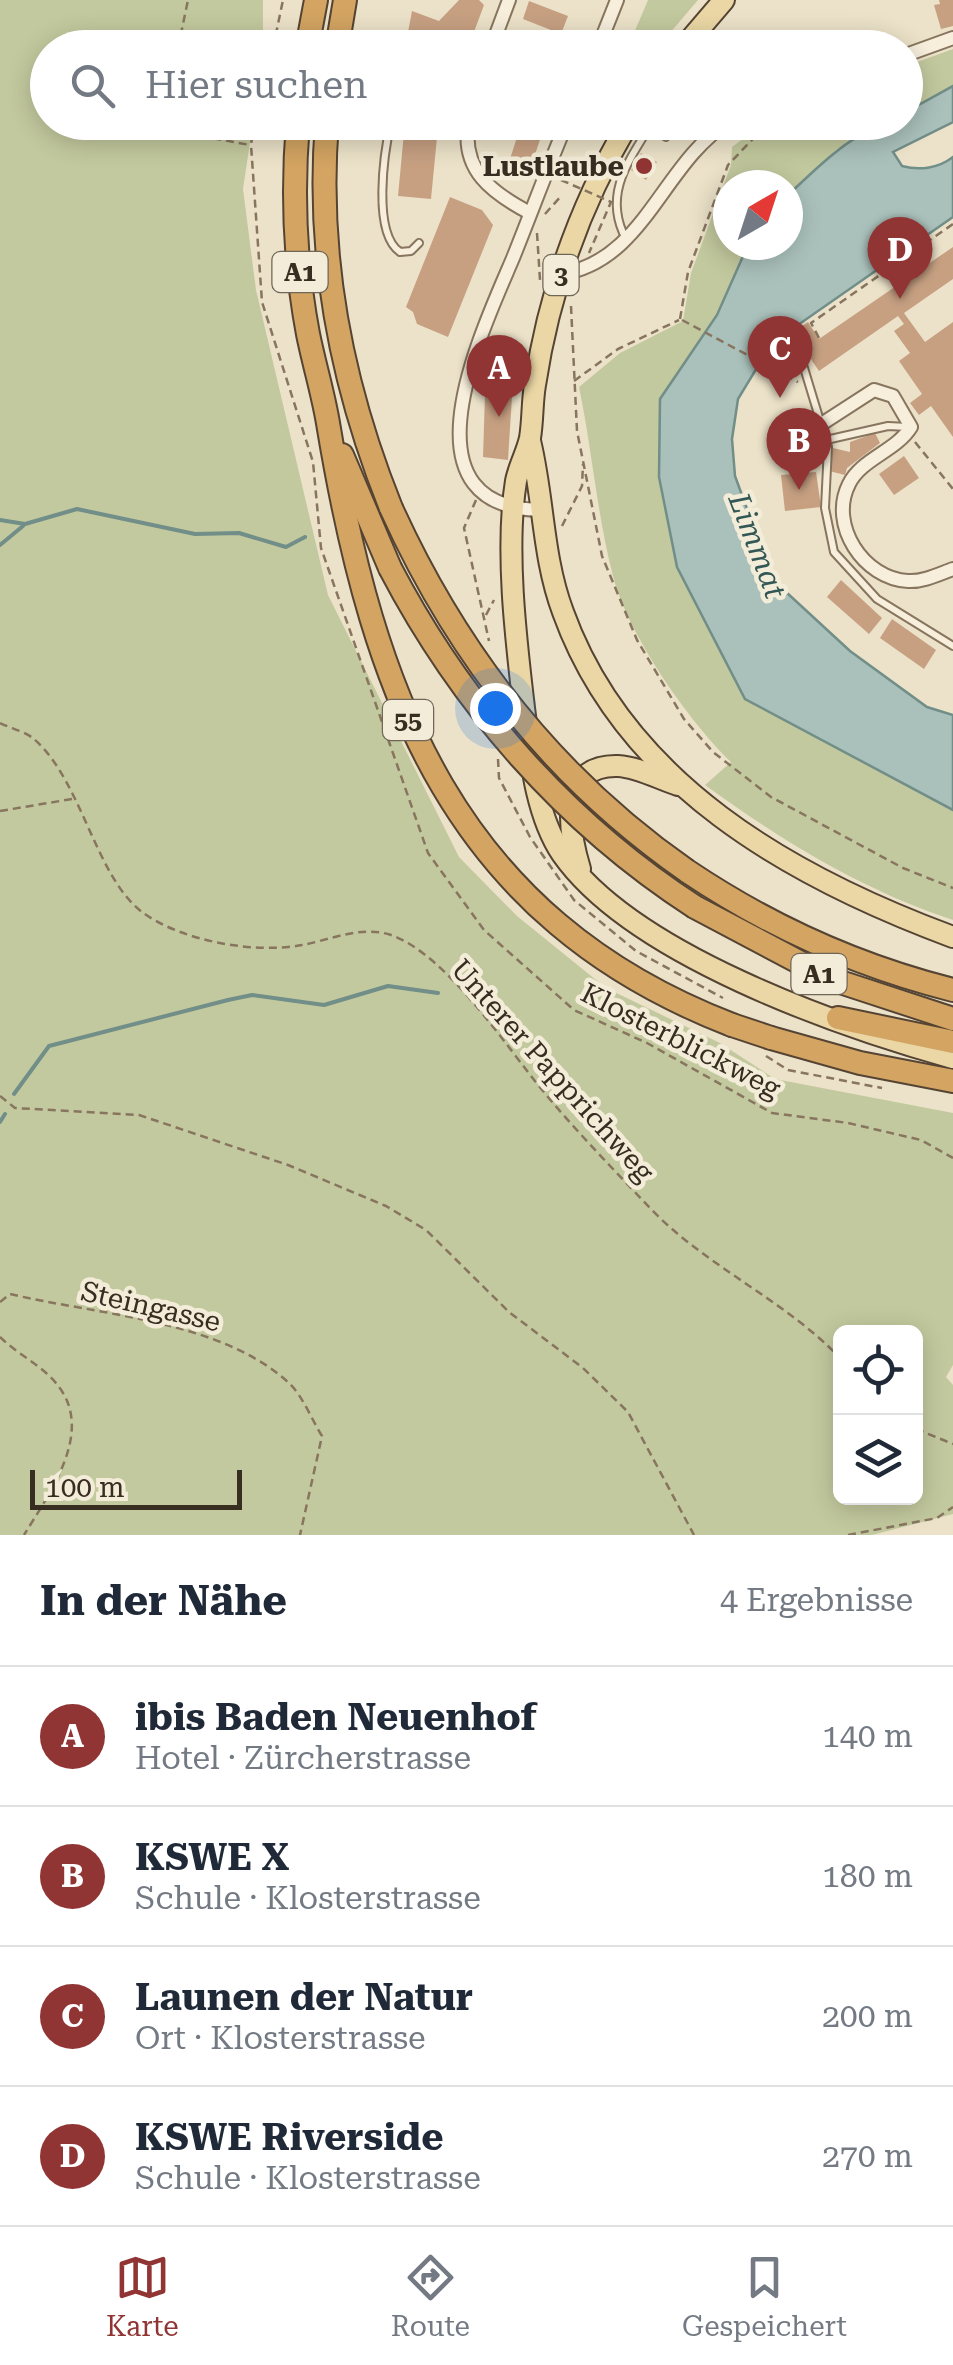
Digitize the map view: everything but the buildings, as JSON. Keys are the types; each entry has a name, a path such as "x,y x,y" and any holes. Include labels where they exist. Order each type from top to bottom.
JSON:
{"highway":[{"path":"310,30 316,0"},
{"path":"339,30 345,0"},
{"name":"A1","path":"298,140 296,216 302,292 328,419 390,568 442,658 514,751 596,833 695,907 831,979 953,1019"},
{"name":"A1","path":"327,140 324,215 336,325 352,399 391,508 444,611 508,704 586,788 687,871 771,922 876,968 953,990"},
{"name":"55","path":"328,419 337,487 368,607 408,720 465,824 515,886 584,946 652,989 732,1025 860,1063 953,1081"},
{"path":"876,968 953,974"},
{"path":"838,1018 953,1042"}],"main road":[{"path":"698,30 724,0"},
{"name":"3","path":"621,140 590,198 554,296 535,384 530,439 516,481 516,613 530,748 550,827 562,853 582,877 618,911 662,942 757,987 953,1058"},
{"name":"3","path":"530,439 555,588 588,668 624,724 684,788 750,838 801,869 885,910 953,936"},
{"path":"582,877 568,815 571,799 583,781 599,770 617,766 684,788"}],"street":[{"path":"498,30 509,0"},
{"path":"605,30 617,0"},
{"path":"923,49 953,38"},
{"path":"468,140 477,174 532,220"},
{"path":"541,510 497,505 478,485 462,451 459,406 471,357 532,220 561,140"},
{"path":"561,274 595,266 626,239 692,156 709,140"},
{"path":"822,423 874,390 893,396 909,430 853,476 842,503 847,532 872,568 893,579 923,580 953,570"}],"lane":[{"path":"389,140 384,180 389,241 400,252 411,252 419,243"},
{"path":"626,239 617,212 619,180 642,140"},
{"path":"801,358 826,440 824,508 834,552 877,599 953,646"},
{"path":"826,440 888,426 909,430"}],"path":[{"path":"182,30 188,0"},
{"path":"277,30 283,0"},
{"path":"223,140 251,145"},
{"name":"Klosterblickweg","path":"252,140 262,302 312,462 321,548 428,853 484,930 526,973 574,1010 647,1042 772,1113 848,1122 921,1140 953,1158"},
{"path":"680,319 688,272 728,165 752,140"},
{"path":"561,180 610,202 588,252"},
{"path":"562,195 532,220 540,287 574,308 572,382 584,462 610,579 654,670 684,718 713,752 771,797 818,824 953,888"},
{"path":"819,338 812,323 953,224"},
{"path":"680,319 785,374"},
{"path":"572,382 618,348 680,319"},
{"path":"909,430 953,489"},
{"path":"560,530 582,486 584,462"},
{"path":"478,485 464,528 486,617"},
{"name":"Unterer Papprichweg","path":"0,723 34,738 75,798 122,890 139,910 164,926 234,945 297,946 364,931 391,935 411,947 455,982 546,1094 654,1212 833,1353"},
{"path":"0,811 75,798"},
{"path":"0,1096 16,1108 139,1114 288,1166 386,1206 426,1230 509,1312 583,1368 628,1412 694,1535"},
{"name":"Steingasse","path":"0,1302 10,1294 219,1340 255,1356 293,1387 322,1436 300,1535"},
{"path":"0,1337 58,1385 71,1406 71,1442 50,1493 24,1535"},
{"path":"923,1432 953,1444"},
{"path":"848,1535 937,1518 953,1507"}],"green space":[{"path":"0,0 263,0 263,30 30,30 30,140 250,140 243,189 256,290 328,595 459,857 517,916 606,988 720,1043 775,1079 953,1113 953,1365 946,1377 953,1385 953,1514 872,1535 0,1535"},
{"path":"648,0 698,0 672,30 635,30"},
{"path":"953,49 953,86 923,103 923,60"},
{"path":"741,140 854,140 837,149 803,181 803,170 729,170 732,147"},
{"path":"713,214 713,260 741,260 717,315 660,399 677,567 745,699 953,810 953,920 855,879 763,826 705,785 731,762 679,701 645,649 620,599 607,553 579,387 620,353 683,321 691,273"}],"water":[{"name":"Limmat","path":"953,86 953,122 923,137 923,103"},
{"name":"Limmat","path":"853,140 917,140 893,152 902,166 916,168 929,168 953,157 953,217 772,343 738,399 732,439 735,476 773,580 850,651 927,707 953,715 953,810 745,699 677,567 659,477 660,399 717,315 741,260 803,260 803,181"}],"waterway":[{"path":"0,520 25,524 77,509 195,534 239,533 286,547 305,537"},
{"path":"0,545 23,526"},
{"path":"14,1094 49,1046 228,1000 252,995 324,1005 388,986 438,993"},
{"path":"0,1122 5,1114"}],"place":[{"name":"Lustlaube","path":"644,166"},
{"name":"KSWE Riverside","path":"900,299"},
{"name":"Launen der Natur","path":"780,398"},
{"name":"ibis Baden Neuenhof","path":"499,417"},
{"name":"KSWE X","path":"799,490"}]}
